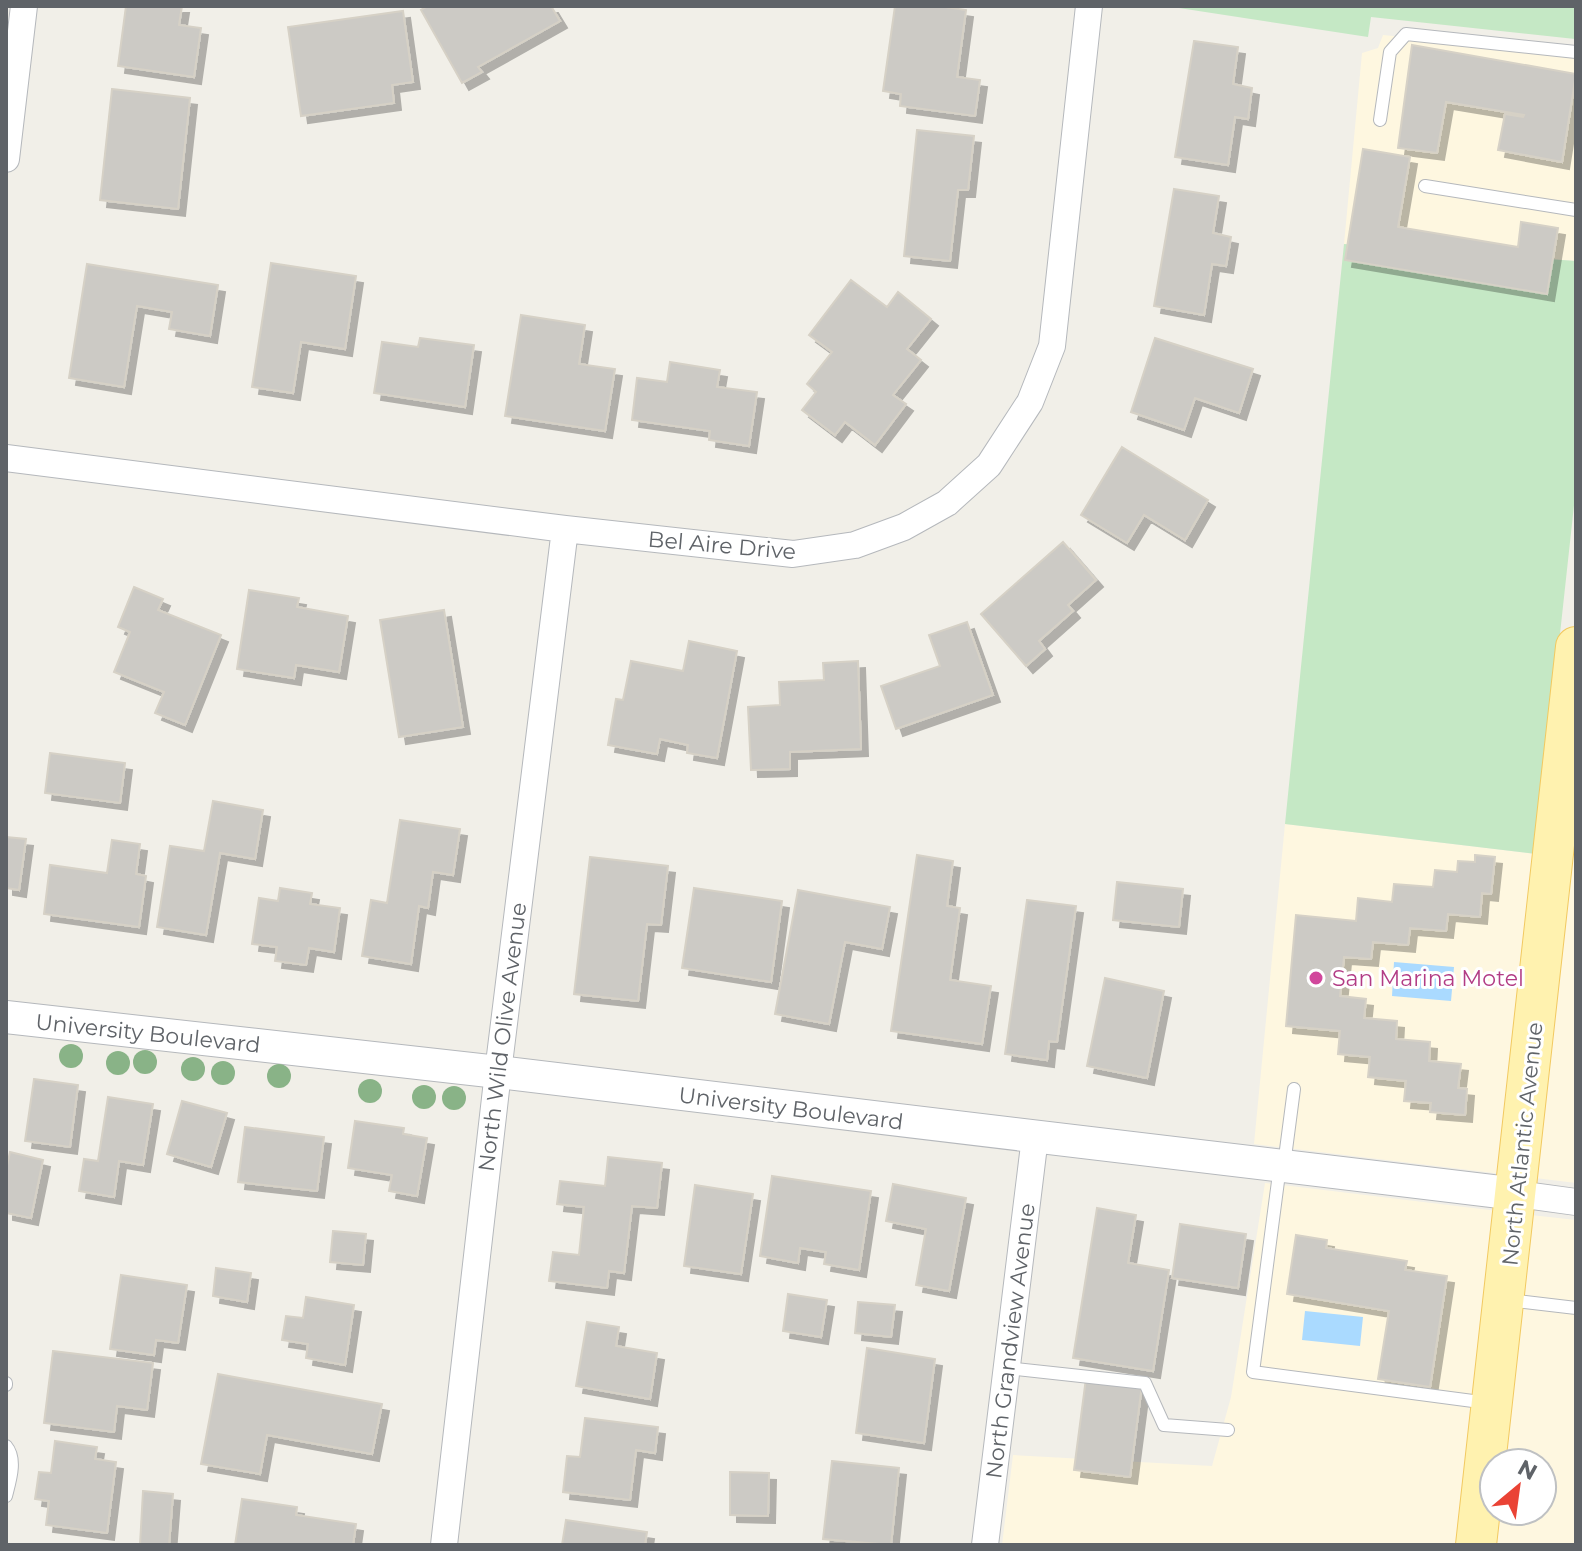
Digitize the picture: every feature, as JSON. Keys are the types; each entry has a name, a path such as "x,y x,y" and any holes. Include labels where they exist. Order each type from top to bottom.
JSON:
{"main road":[{"name":"North Atlantic Avenue","path":"1476,1545 1556,895 1576,647"}],"street":[{"path":"6,159 24,6"},
{"name":"Bel Aire Drive","path":"6,458 565,529 793,554 855,545 904,527 947,503 989,465 1030,402 1052,346 1089,6"},
{"name":"North Wild Olive Avenue","path":"444,1545 565,529"},
{"name":"University Boulevard","path":"6,1017 498,1072 1576,1202"},
{"name":"North Grandview Avenue","path":"985,1545 1035,1137"}],"lane":[{"path":"1380,120 1390,52 1406,34 1576,52"},
{"path":"1425,186 1576,210"},
{"path":"1294,1089 1253,1372 1493,1404"},
{"path":"1505,1300 1576,1308"},
{"path":"1007,1368 1145,1383 1164,1425 1228,1430"},
{"path":"6,1446 11,1452 12,1470 6,1496"}],"shaded area":[{"path":"1383,35 1576,54 1576,261 1344,244 1362,53 1378,48"},
{"path":"1576,805 1576,1183 1535,1178"},
{"path":"1285,824 1536,854 1502,1174 1254,1144"},
{"path":"1265,1183 1498,1211 1459,1545 1002,1545 1013,1455 1212,1466 1231,1397"},
{"path":"1531,1215 1576,1220 1576,1545 1493,1545 1495,1527 1558,1527 1558,1447 1505,1447"}],"green space":[{"path":"1166,6 1576,6 1576,35 1575,39 1371,17 1368,37"},
{"path":"1344,244 1576,261 1576,487 1536,854 1285,824"}],"water":[{"path":"1394,962 1454,967 1451,1001 1392,996"},
{"path":"1305,1311 1363,1317 1360,1346 1302,1340"}],"building":[{"path":"126,6 182,6 179,25 201,28 194,77 118,66"},
{"path":"428,6 551,6 560,21 478,67 482,72 462,83 421,10"},
{"path":"895,6 938,6 966,10 957,77 980,80 975,116 900,106 901,94 883,91"},
{"path":"403,11 413,82 392,85 394,103 301,116 288,27"},
{"path":"1194,41 1238,47 1233,84 1252,88 1248,119 1235,117 1228,165 1175,157"},
{"path":"1412,45 1576,74 1562,162 1498,150 1505,114 1524,115 1446,102 1437,153 1398,148"},
{"path":"112,89 190,98 178,209 100,200"},
{"path":"917,130 974,136 968,190 958,190 950,261 904,256"},
{"path":"1363,149 1410,157 1398,227 1518,247 1521,222 1558,228 1547,294 1345,260"},
{"path":"1174,189 1219,196 1213,233 1231,237 1226,266 1212,264 1204,315 1154,306"},
{"path":"271,263 356,276 345,349 301,342 293,393 252,387"},
{"path":"87,264 218,285 210,336 169,329 172,312 137,306 124,387 69,378"},
{"path":"851,280 887,307 898,292 931,319 907,349 921,360 893,395 906,404 875,445 845,422 835,435 802,410 816,392 807,384 832,352 809,335"},
{"path":"521,315 585,325 579,364 615,369 605,431 505,416"},
{"path":"420,338 474,345 465,407 374,393 382,342 418,347"},
{"path":"1155,338 1253,369 1239,413 1195,398 1184,430 1131,412"},
{"path":"670,362 720,370 717,387 757,392 749,446 709,440 710,431 632,420 637,378 667,382"},
{"path":"1122,447 1208,500 1185,540 1144,515 1127,543 1081,515"},
{"path":"1063,542 1096,580 1068,605 1073,611 1039,641 1045,649 1026,666 981,614"},
{"path":"134,587 163,599 158,610 221,635 185,725 155,713 164,692 114,672 130,632 118,627"},
{"path":"249,590 299,598 297,607 348,616 339,672 296,665 294,678 237,669"},
{"path":"444,610 463,727 399,737 380,620"},
{"path":"967,622 993,695 896,729 881,686 940,666 929,635"},
{"path":"689,641 737,651 717,758 687,753 688,745 660,739 657,754 608,745 616,699 623,700 631,661 683,671"},
{"path":"858,661 861,749 790,752 790,769 751,770 748,707 780,705 779,682 824,680 823,663"},
{"path":"50,753 125,763 120,803 45,793"},
{"path":"213,801 263,810 255,859 220,853 206,935 157,927 170,846 204,851"},
{"path":"400,820 460,829 453,875 433,872 428,908 419,906 411,964 362,956 371,900 387,903"},
{"path":"6,837 26,839 19,890 6,888"},
{"path":"112,840 140,844 136,874 146,876 139,927 44,914 50,865 107,873"},
{"path":"917,855 953,861 947,906 960,908 950,980 991,986 982,1044 891,1031"},
{"name":"San Marina Motel","path":"1475,855 1495,857 1491,894 1482,893 1480,917 1448,914 1446,931 1410,928 1408,945 1373,942 1371,959 1344,957 1340,996 1366,999 1364,1018 1397,1021 1396,1039 1430,1042 1429,1061 1461,1064 1458,1088 1467,1089 1465,1115 1430,1112 1431,1103 1404,1101 1406,1081 1368,1077 1370,1057 1338,1054 1340,1031 1286,1026 1296,915 1356,921 1358,898 1392,902 1394,884 1433,887 1435,870 1457,872 1458,861 1475,862"},
{"path":"590,857 668,866 661,925 647,924 638,1001 574,994"},
{"path":"1117,882 1183,889 1179,927 1113,920"},
{"path":"280,888 312,893 310,904 340,908 334,952 309,948 306,965 275,961 277,947 252,944 259,898 278,901"},
{"path":"694,888 782,901 771,982 682,968"},
{"path":"798,890 890,907 882,949 845,942 829,1024 775,1014"},
{"path":"1027,900 1076,906 1057,1042 1049,1041 1047,1060 1005,1054"},
{"path":"1105,978 1164,991 1147,1078 1087,1066"},
{"path":"34,1079 78,1085 70,1147 25,1141"},
{"path":"108,1097 153,1104 143,1165 119,1161 114,1197 79,1191 84,1159 98,1161"},
{"path":"182,1101 227,1113 211,1167 167,1154"},
{"path":"355,1121 404,1128 403,1134 427,1138 417,1196 389,1191 392,1175 348,1168"},
{"path":"245,1127 324,1137 317,1191 238,1182"},
{"path":"10,1152 43,1160 31,1218 6,1213 6,1170"},
{"path":"608,1157 662,1163 657,1208 632,1206 624,1273 609,1271 607,1288 549,1281 553,1252 579,1255 584,1207 557,1204 560,1181 605,1186"},
{"path":"772,1176 871,1191 859,1270 824,1264 826,1252 800,1248 798,1263 760,1256"},
{"path":"893,1184 966,1198 949,1291 916,1285 926,1229 886,1221"},
{"path":"695,1185 753,1194 741,1274 684,1266"},
{"path":"1097,1208 1136,1215 1128,1263 1169,1270 1153,1371 1073,1358"},
{"path":"1180,1224 1246,1234 1238,1288 1172,1278"},
{"path":"333,1231 366,1234 363,1265 330,1262"},
{"path":"1296,1235 1327,1240 1326,1248 1407,1261 1405,1270 1447,1276 1430,1387 1378,1379 1389,1311 1287,1294"},
{"path":"216,1268 251,1273 247,1302 213,1296"},
{"path":"121,1275 187,1285 178,1343 156,1340 154,1355 110,1349"},
{"path":"788,1294 827,1300 821,1337 783,1331"},
{"path":"306,1297 354,1305 345,1365 306,1358 308,1344 282,1340 286,1316 303,1318"},
{"path":"858,1302 895,1305 891,1337 855,1333"},
{"path":"587,1322 619,1327 616,1346 657,1353 650,1399 576,1386"},
{"path":"867,1348 935,1359 924,1443 856,1433"},
{"path":"53,1351 153,1363 147,1410 117,1406 114,1432 44,1423"},
{"path":"218,1374 382,1404 372,1454 267,1435 260,1474 201,1464"},
{"path":"1086,1378 1142,1385 1130,1477 1074,1470"},
{"path":"585,1418 658,1427 655,1453 636,1450 630,1500 563,1492 567,1456 580,1457"},
{"path":"55,1441 97,1447 95,1459 116,1462 107,1533 46,1525 49,1501 35,1499 39,1472 51,1473"},
{"path":"832,1461 899,1468 891,1545 823,1539"},
{"path":"730,1472 769,1473 768,1516 730,1515"},
{"path":"143,1491 173,1494 169,1545 140,1545"},
{"path":"242,1499 297,1507 296,1515 356,1524 353,1545 235,1545"},
{"path":"566,1520 647,1532 645,1545 562,1545"}],"place":[{"name":"San Marina Motel","path":"1316,978"}]}
